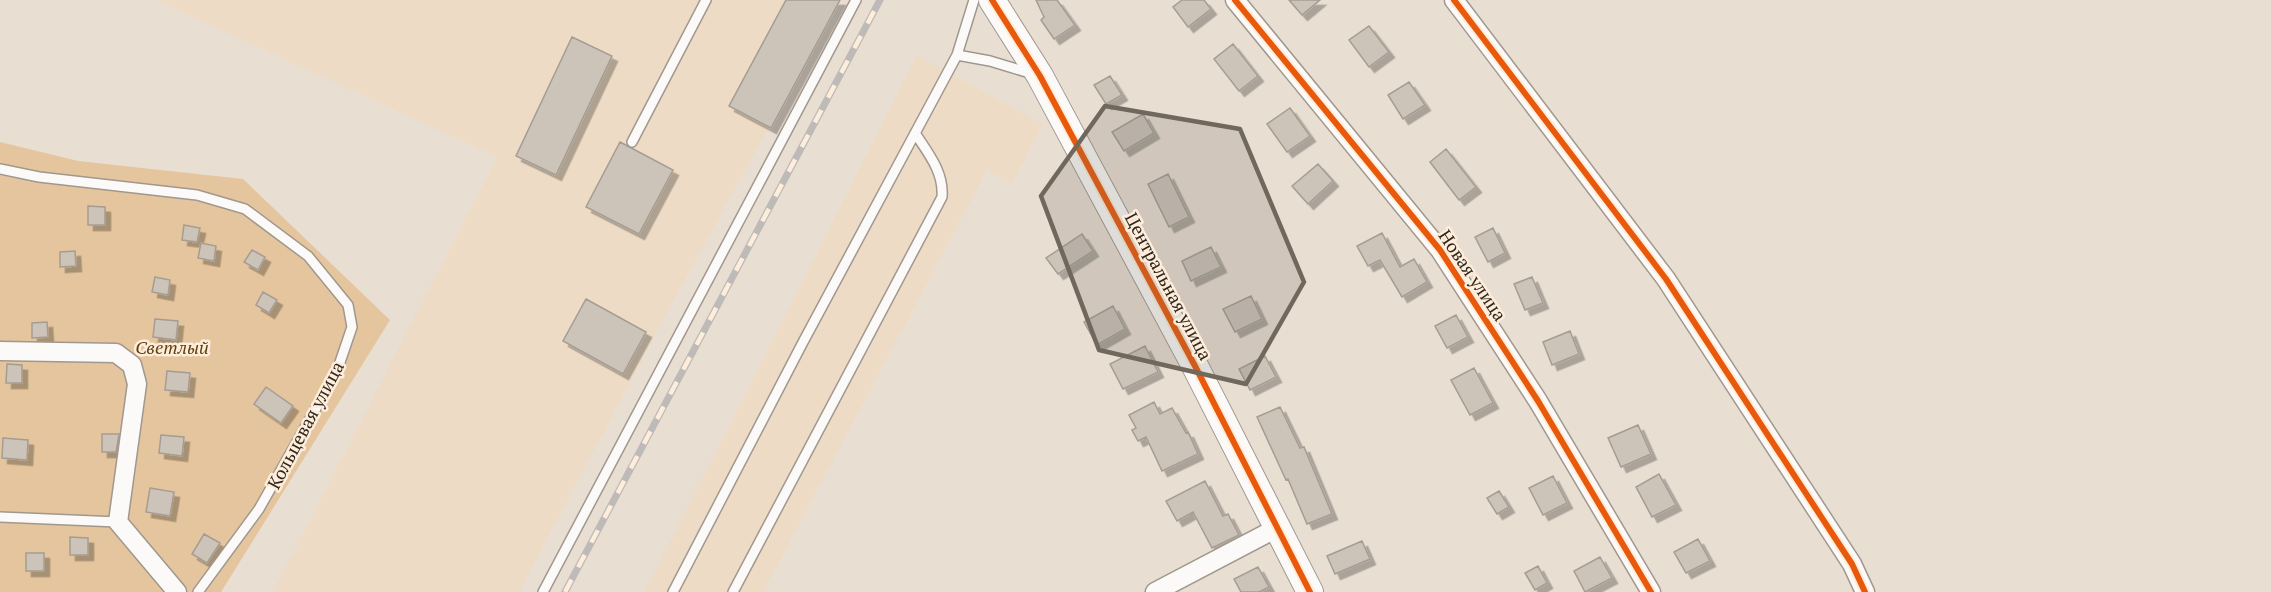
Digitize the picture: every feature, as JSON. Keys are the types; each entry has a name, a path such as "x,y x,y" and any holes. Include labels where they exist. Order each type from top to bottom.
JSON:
{"street":[{"name":"Центральная улица","path":"992,0 1040,76 1195,366 1310,592"},
{"name":"Новая улица","path":"1235,0 1440,250 1538,401 1651,592"},
{"path":"1454,0 1666,279 1852,564 1865,592"},
{"path":"0,351 116,353 132,365 137,384 118,522 177,592"},
{"path":"1155,592 1277,528"}],"lane":[{"path":"632,142 706,0"},
{"path":"543,592 856,0"},
{"path":"673,592 802,344 957,55 974,0"},
{"path":"957,55 990,61 1040,76"},
{"path":"733,592 942,196 943,184 938,169 915,133"},
{"name":"Кольцевая улица","path":"0,169 39,177 197,195 245,209 308,256 348,305 352,327 337,372 259,509 198,592"},
{"path":"0,517 118,522"}],"highlighted area":[{"path":"1105,106 1240,129 1304,282 1246,384 1099,350 1041,196"}],"shaded area":[{"path":"156,0 839,0 667,312 519,592 273,592 497,157"},
{"path":"917,55 1043,124 1012,183 987,170 763,592 645,592"}],"green space":[{"name":"Светлый","path":"0,142 78,161 243,179 390,320 221,592 0,592"}],"building":[{"path":"786,0 840,0 771,128 729,106"},
{"path":"1036,0 1057,0 1075,25 1054,39 1041,20 1044,17"},
{"path":"1182,0 1204,0 1211,9 1188,27 1173,7"},
{"path":"1289,0 1320,0 1302,15"},
{"path":"1369,26 1389,52 1369,67 1349,40"},
{"path":"572,37 612,56 556,175 516,156"},
{"path":"1233,44 1258,76 1239,91 1214,59"},
{"path":"1110,76 1122,95 1106,104 1094,85"},
{"path":"1409,82 1425,105 1403,119 1388,95"},
{"path":"1290,108 1310,136 1287,152 1267,124"},
{"path":"1143,114 1154,133 1124,151 1112,132"},
{"path":"620,142 673,170 639,234 586,207"},
{"path":"1446,149 1476,187 1459,200 1430,162"},
{"path":"1318,164 1333,181 1308,204 1292,186"},
{"path":"1168,174 1189,217 1169,227 1148,184"},
{"path":"88,206 105,207 105,225 88,225"},
{"path":"184,225 200,228 197,242 182,240"},
{"path":"1493,228 1505,253 1488,262 1475,237"},
{"path":"1382,233 1400,267 1414,259 1427,282 1402,297 1380,260 1368,266 1357,246"},
{"path":"1082,234 1093,251 1058,274 1046,258"},
{"path":"201,243 216,246 214,261 198,258"},
{"path":"1211,247 1221,267 1191,281 1182,261"},
{"path":"252,250 265,257 258,270 244,262"},
{"path":"75,251 76,266 60,267 60,252"},
{"path":"155,277 170,280 168,295 152,292"},
{"path":"1532,277 1543,303 1525,310 1514,284"},
{"path":"263,292 277,300 269,313 256,305"},
{"path":"1251,296 1262,319 1235,332 1223,309"},
{"path":"586,299 646,332 623,374 563,341"},
{"path":"1113,306 1125,329 1097,345 1084,322"},
{"path":"1456,315 1468,337 1447,348 1435,326"},
{"path":"155,319 178,321 176,340 153,337"},
{"path":"47,322 48,337 32,338 32,323"},
{"path":"1570,331 1579,354 1552,365 1543,342"},
{"path":"1145,346 1158,372 1123,389 1110,364"},
{"path":"1265,356 1276,377 1250,390 1239,369"},
{"path":"7,364 22,365 22,383 6,383"},
{"path":"1474,368 1493,403 1470,415 1451,380"},
{"path":"167,371 190,373 188,392 165,390"},
{"path":"266,387 293,406 281,423 254,404"},
{"path":"1154,402 1160,414 1172,408 1186,433 1188,432 1198,454 1162,471 1146,437 1138,441 1132,430 1136,428 1129,415"},
{"path":"1280,407 1300,448 1304,447 1332,514 1307,524 1288,479 1286,480 1257,417"},
{"path":"1638,425 1651,454 1621,467 1608,438"},
{"path":"102,434 119,434 116,452 102,452"},
{"path":"161,435 184,437 182,456 159,453"},
{"path":"3,438 28,440 27,460 2,458"},
{"path":"1659,474 1676,505 1652,517 1636,487"},
{"path":"1553,476 1567,503 1543,515 1529,488"},
{"path":"1205,481 1223,516 1228,514 1239,535 1212,548 1193,512 1177,521 1166,501"},
{"path":"150,488 174,492 170,516 146,512"},
{"path":"1499,491 1509,507 1497,514 1487,498"},
{"path":"204,534 220,543 207,563 192,554"},
{"path":"70,537 88,538 88,555 70,555"},
{"path":"1698,539 1710,561 1686,573 1674,552"},
{"path":"1362,541 1370,559 1335,574 1327,556"},
{"path":"26,553 44,553 44,571 26,571"},
{"path":"1600,557 1612,578 1585,592 1574,571"},
{"path":"1538,566 1547,583 1535,590 1525,573"},
{"path":"1258,567 1269,587 1259,592 1241,592 1234,579"}],"railway":[{"path":"565,592 880,0"}],"cycle path":[{"path":"992,0 1040,76 1195,366 1310,592"},
{"path":"1235,0 1440,250 1538,401 1651,592"},
{"path":"1454,0 1666,279 1852,564 1865,592"}]}
